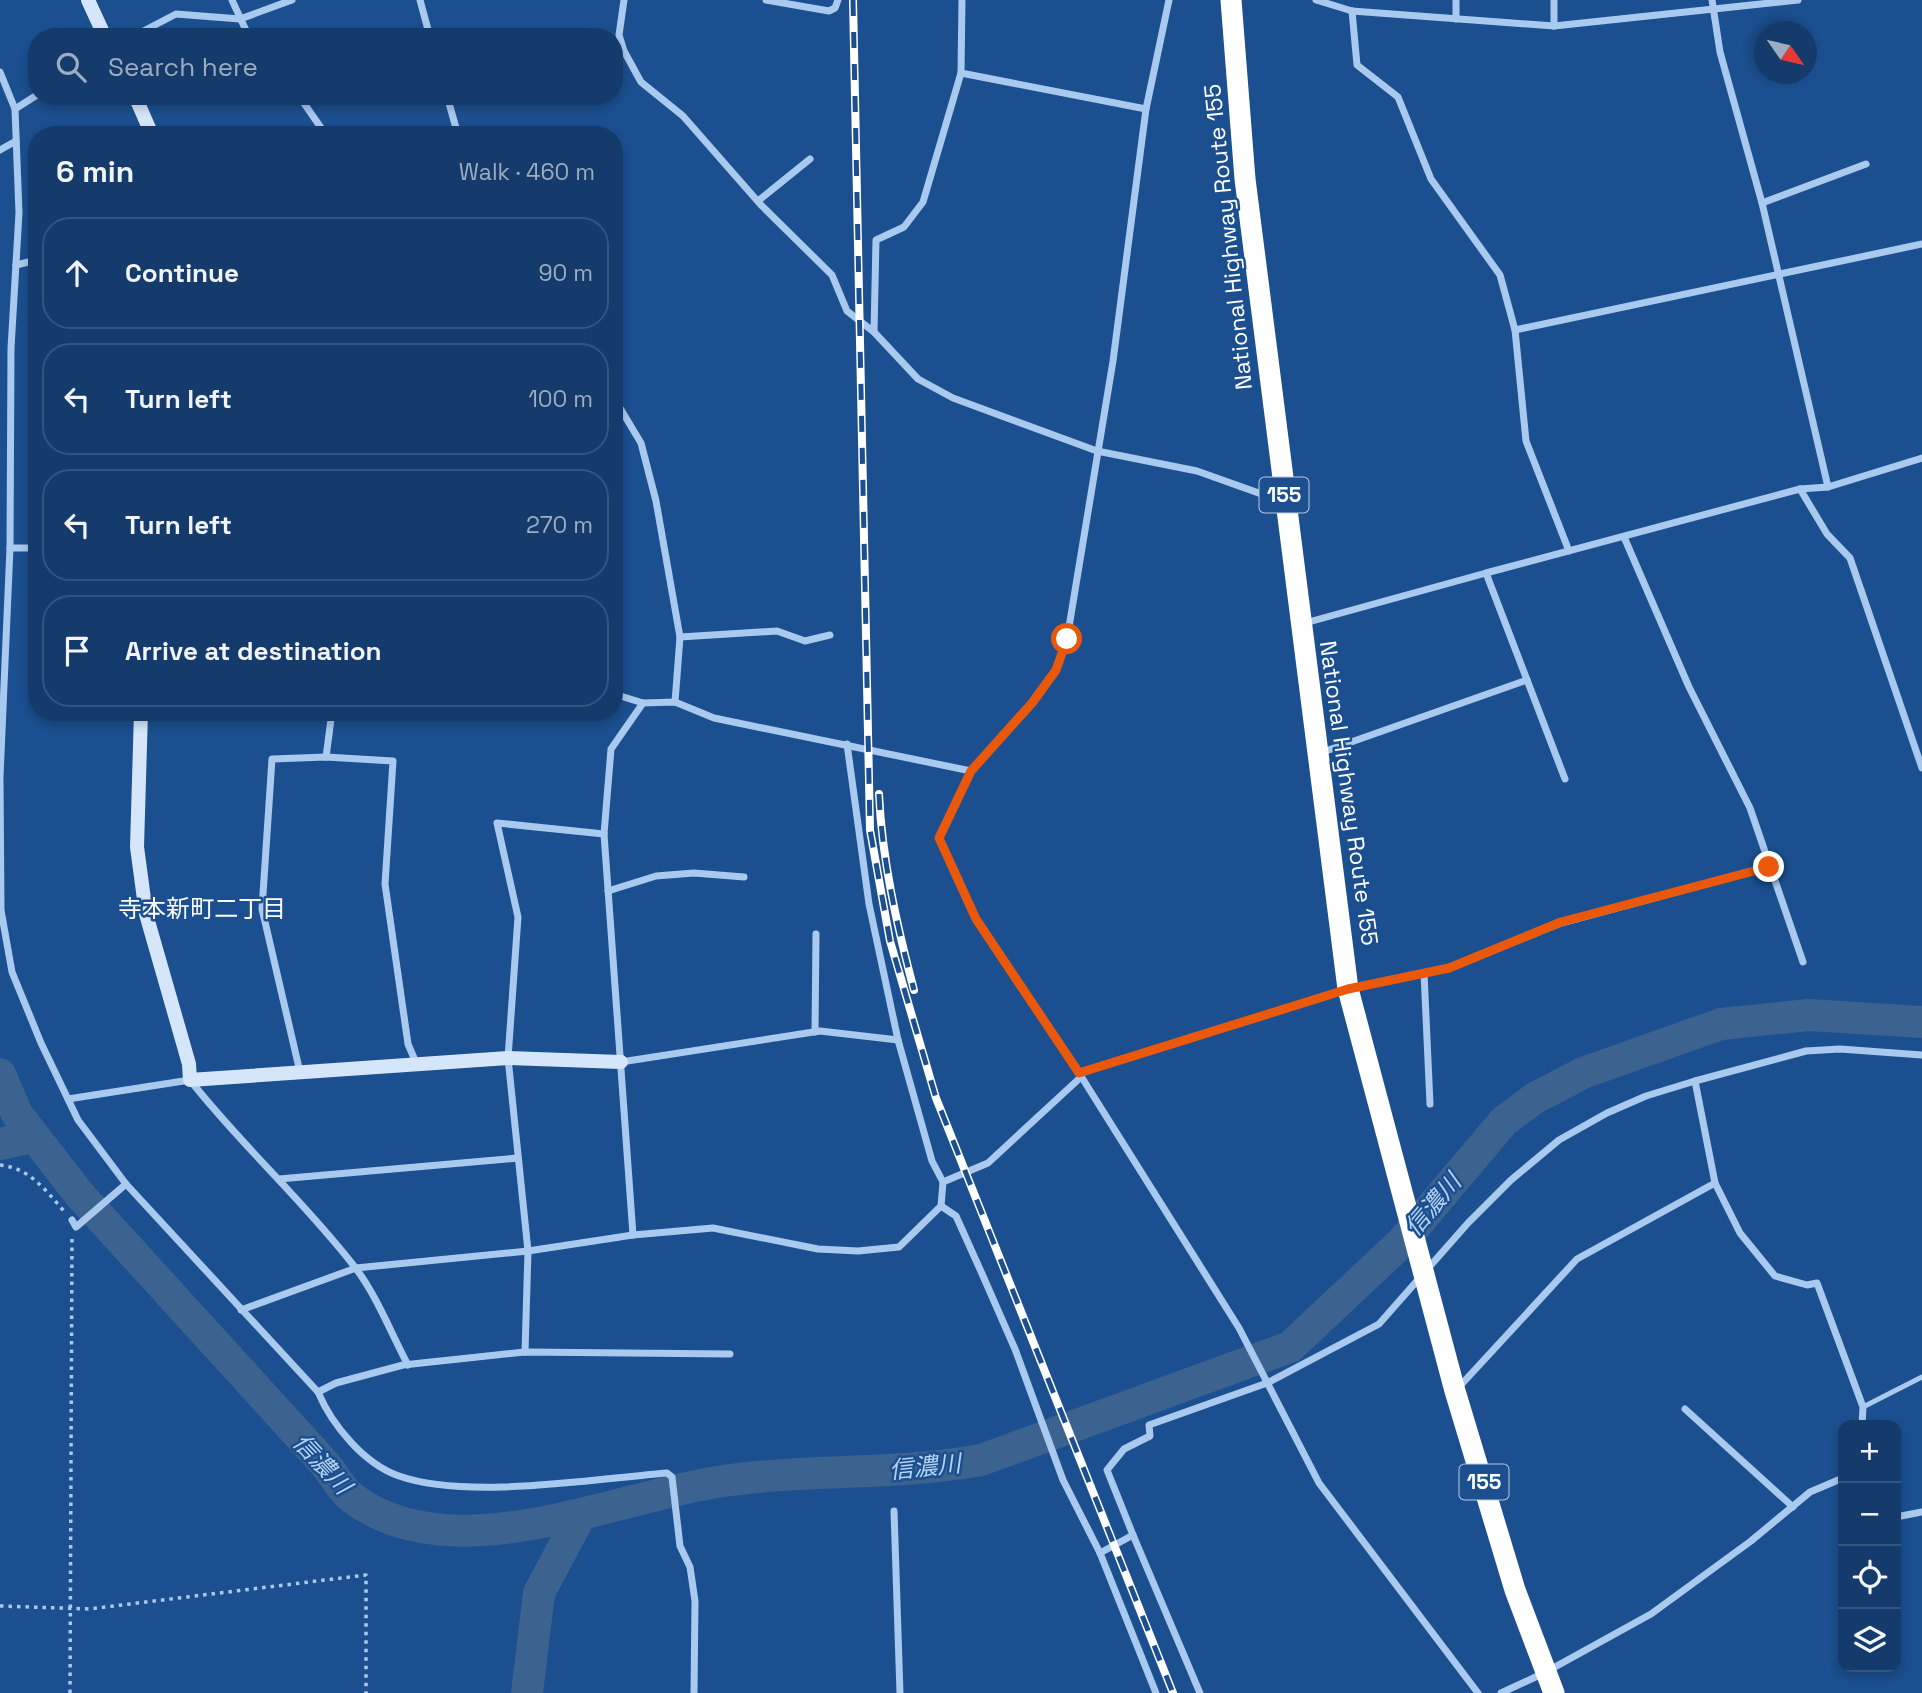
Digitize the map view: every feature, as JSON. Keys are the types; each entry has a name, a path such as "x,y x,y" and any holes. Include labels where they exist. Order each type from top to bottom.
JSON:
{"highway":[{"name":"National Highway Route 155","path":"1231,0 1245,179 1348,989 1455,1391 1514,1590 1554,1693"}],"street":[{"path":"88,0 102,28"},
{"path":"232,0 244,28"},
{"path":"149,28 176,14 240,19 292,0"},
{"path":"420,0 428,28"},
{"path":"620,28 624,0"},
{"path":"766,0 829,11 835,8 838,0"},
{"path":"874,332 876,240 904,227 923,202 961,73 962,0"},
{"path":"1169,0 1146,109 1076,598 1067,639 1056,670 1032,703 971,771 939,838 976,919 1080,1075 1238,1328 1319,1483 1478,1693"},
{"path":"1316,0 1352,11 1554,26 1713,3 1798,0"},
{"path":"1456,0 1456,19"},
{"path":"1553,0 1554,26"},
{"path":"1713,3 1720,52 1780,275 1828,487"},
{"path":"1352,11 1357,65 1398,97 1431,179 1500,275 1515,330 1526,441 1569,551"},
{"path":"623,48 641,82 683,116 758,201 832,275 847,311 874,332 918,379 953,398 1097,451 1197,471 1285,502"},
{"path":"0,72 15,109 19,213 11,348 10,548 0,777 1,910 12,972 78,1120 126,1184 318,1392 328,1413 361,1451 381,1467 399,1476 438,1484 508,1486 667,1473 672,1478 680,1546 690,1567 695,1601 694,1693"},
{"path":"961,73 1146,109"},
{"path":"15,109 28,101"},
{"path":"139,105 148,126"},
{"path":"305,105 320,126"},
{"path":"450,105 455,126"},
{"path":"0,150 16,141"},
{"path":"758,201 810,159"},
{"path":"1762,203 1866,164"},
{"path":"1515,330 1922,244"},
{"path":"16,265 28,262"},
{"path":"623,413 641,443 656,501 680,637 675,702"},
{"path":"1300,624 1800,489 1828,487 1922,458"},
{"path":"1800,489 1828,534 1850,558 1922,768"},
{"path":"1624,537 1689,687 1750,808 1803,962"},
{"path":"10,548 28,548"},
{"path":"1486,572 1565,779"},
{"path":"680,637 777,631 805,641 830,635"},
{"path":"1317,754 1527,680"},
{"path":"623,697 643,703 675,702 713,718 971,771"},
{"path":"633,1235 604,834 611,749 643,703"},
{"path":"141,721 137,835 146,914 189,1065 190,1080 229,1130 279,1179 356,1268 408,1365"},
{"path":"326,757 331,721"},
{"path":"241,1310 356,1268 528,1251 633,1235 713,1228 818,1249 859,1251 899,1247 941,1206 943,1182 932,1161 898,1040 869,904 847,744"},
{"path":"300,1073 262,909 272,759 326,757 393,761 385,884 408,1044 417,1065"},
{"path":"525,1352 528,1251 508,1058 519,918 497,823 604,834"},
{"path":"943,1182 988,1163 1080,1075 1348,989 1449,968 1561,922 1769,867"},
{"path":"608,891 656,876 694,873 744,877"},
{"path":"815,1032 816,934"},
{"path":"1424,973 1430,1104"},
{"path":"68,1099 190,1080 508,1058 621,1062 815,1032 898,1040"},
{"path":"1200,1693 1107,1470 1124,1449 1150,1436 1149,1425 1267,1383 1379,1324 1468,1223 1559,1140 1646,1096 1806,1051 1840,1049 1922,1055"},
{"path":"1695,1081 1715,1183 1740,1233 1775,1276 1807,1285 1817,1283 1863,1407 1862,1420"},
{"path":"279,1179 519,1158"},
{"path":"1455,1391 1577,1259 1715,1183"},
{"path":"74,1224 126,1184"},
{"path":"941,1206 956,1216 1015,1349 1063,1480 1100,1553 1156,1693"},
{"path":"318,1392 336,1382 408,1365 525,1352 730,1354"},
{"path":"1685,1409 1793,1507"},
{"path":"1501,1693 1545,1673 1651,1614 1751,1541 1810,1492 1838,1480"},
{"path":"894,1511 900,1693"},
{"path":"1901,1516 1922,1512"},
{"path":"1100,1553 1133,1535"}],"lane":[{"path":"1863,1407 1922,1377"}],"path":[{"path":"0,1165 14,1167 34,1178 74,1224 71,1262 69,1693"},
{"path":"0,1606 89,1609 366,1575 366,1693"}],"waterway":[{"name":"信濃川","path":"0,1074 17,1114 79,1194 325,1464 347,1494 390,1519 434,1529 482,1530 580,1514 717,1482 783,1475 915,1468 981,1460 1290,1347 1401,1243 1504,1121 1535,1098 1583,1073 1721,1024 1809,1015 1922,1022"},
{"path":"0,1144 32,1137"},
{"path":"527,1693 539,1593 580,1516"}],"railway":[{"path":"853,0 870,830 890,941 936,1098 1173,1693"},
{"path":"879,794 891,893 914,990"}],"district":[{"name":"寺本新町二丁目","path":"202,909"}],"route":[{"path":"1067,639 1056,670 1032,703 971,771 939,838 976,919 1079,1073 1096,1065 1348,989 1449,968 1561,922 1769,867"}]}
